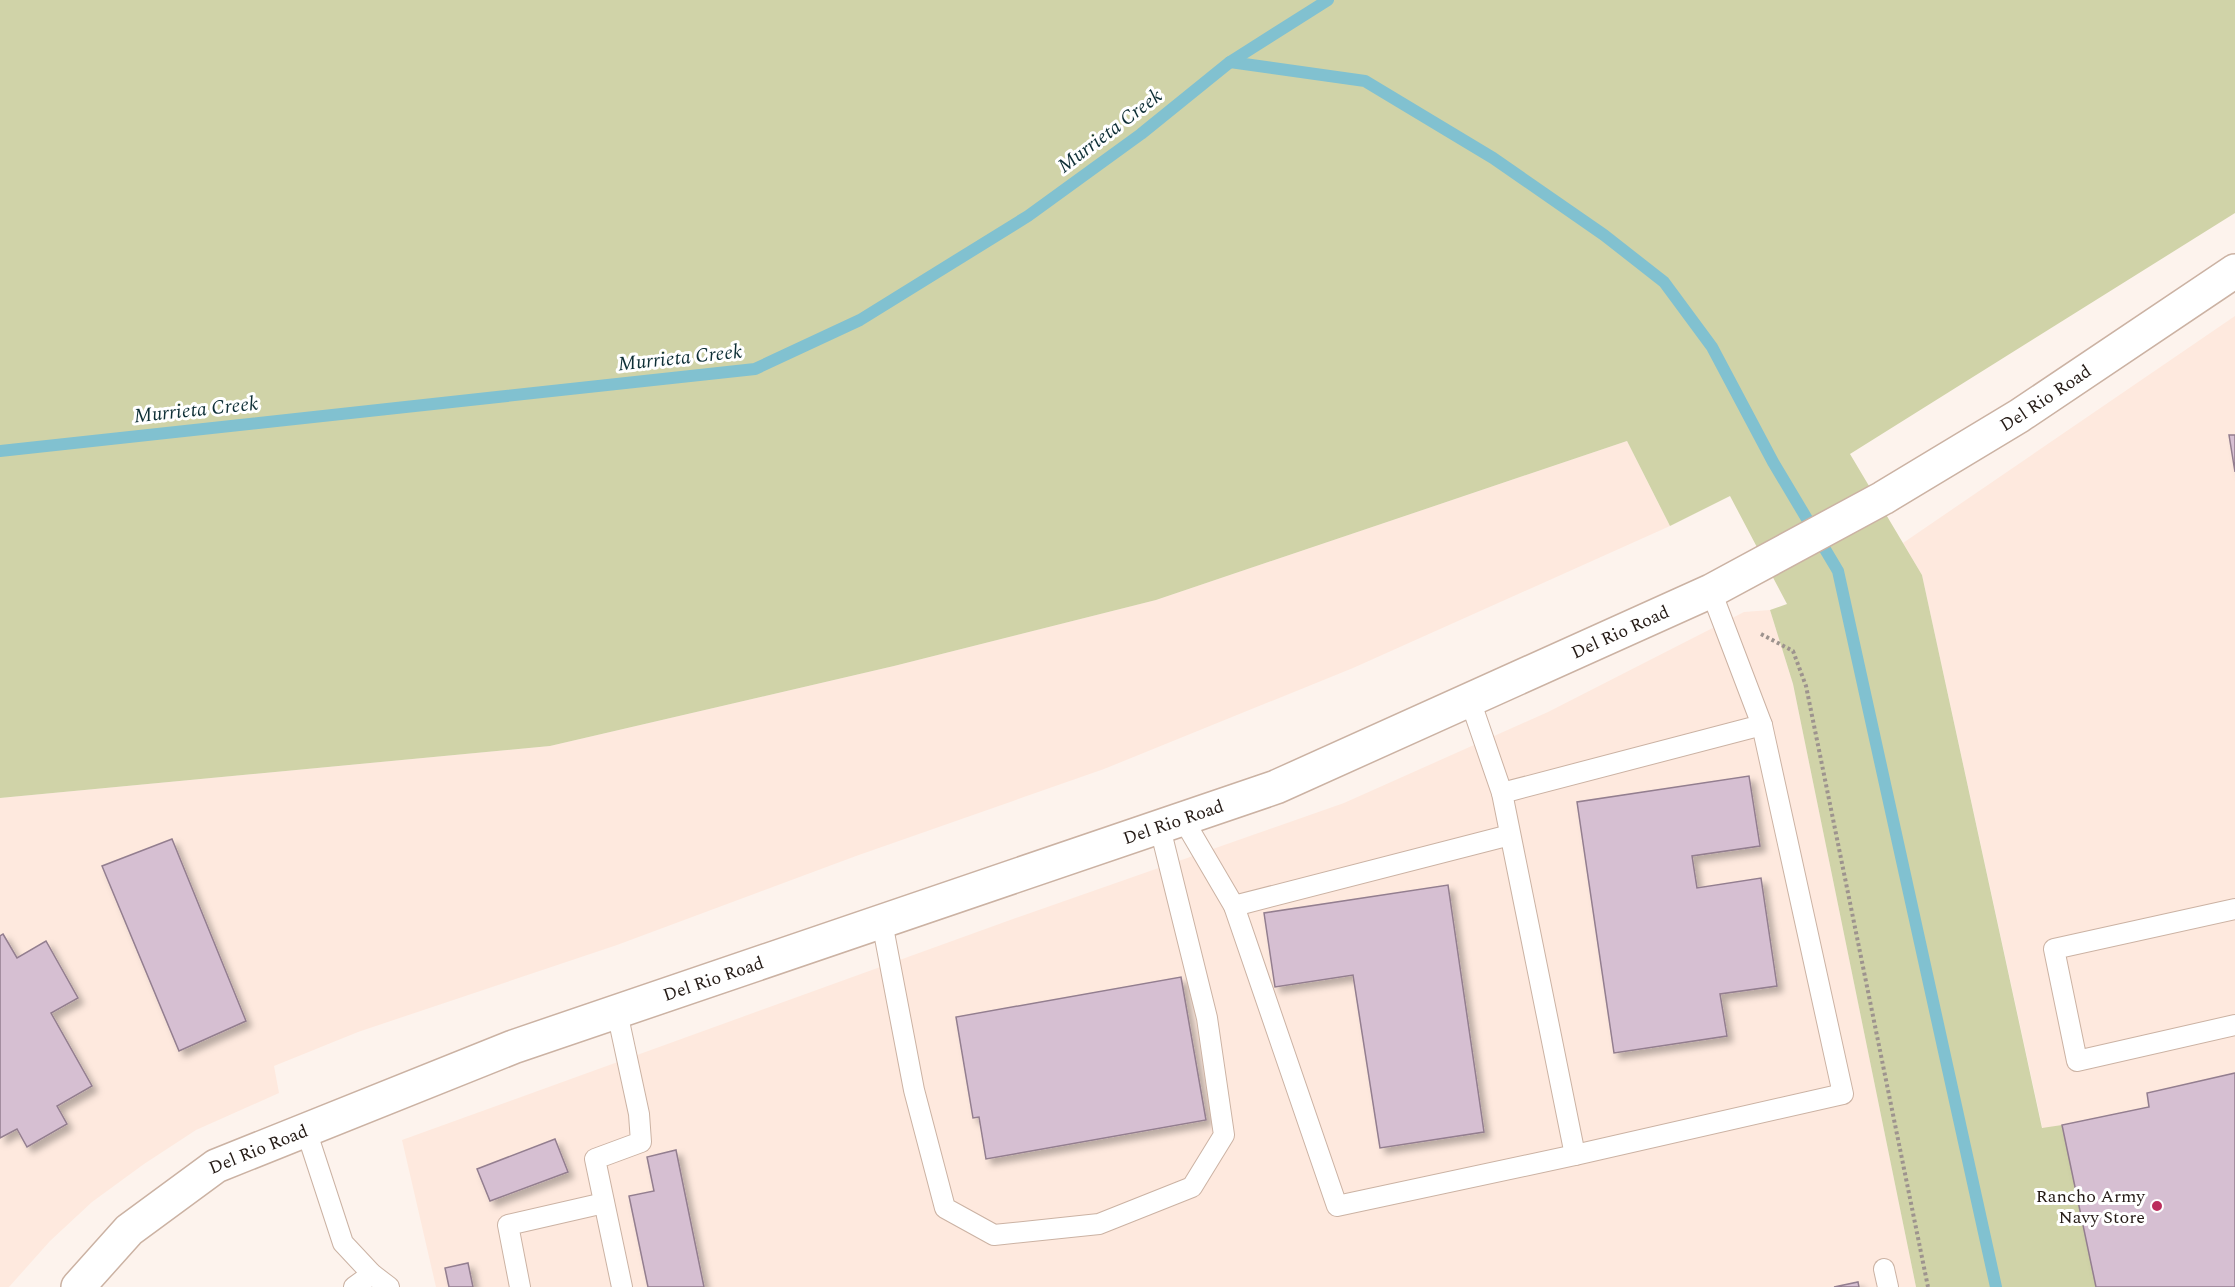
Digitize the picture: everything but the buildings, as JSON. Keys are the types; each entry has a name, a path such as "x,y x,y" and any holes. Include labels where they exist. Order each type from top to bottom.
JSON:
{"street":[{"name":"Del Rio Road","path":"78,1287 129,1230 216,1166 513,1047 1276,788 1711,591 1883,498 2019,416 2235,271"}],"lane":[{"path":"1171,824 1234,906 1337,1206 1843,1094 1762,725 1711,591"},
{"path":"1470,700 1502,793 1575,1155"},
{"path":"1502,793 1762,725"},
{"path":"882,922 914,1090 945,1208 994,1235 1100,1224 1192,1187 1224,1135 1207,1018 1171,824"},
{"path":"1234,906 1510,835"},
{"path":"2235,909 2054,949 2078,1061 2235,1025"},
{"path":"616,1012 639,1114 641,1142 595,1159 622,1287"},
{"path":"306,1130 343,1243 372,1274 389,1287"},
{"path":"520,1287 508,1225 604,1203"},
{"path":"354,1287 372,1274"}],"path":[{"path":"1725,626 1765,635 1793,651 1806,686 1928,1287"}],"shaded area":[{"path":"2235,316 2235,1287 2077,1287 1922,575 1903,543"},
{"path":"1627,441 1670,526 1353,668 1104,769 856,856 617,945 358,1032 274,1066 279,1093 196,1130 144,1164 92,1202 50,1241 9,1287 0,1287 0,798 550,746 894,666 1156,600"},
{"path":"1770,610 1793,684 1916,1287 436,1287 402,1140 1013,919 1344,803 1548,712 1744,612"}],"green space":[{"path":"0,0 2235,0 2235,213 1850,454 1922,575 2042,1128 2062,1125 2096,1287 1916,1287 1793,684 1770,610 1787,604 1730,496 1670,526 1627,441 1156,600 894,666 550,746 0,798"}],"waterway":[{"name":"Murrieta Creek","path":"0,451 755,369 860,320 1028,216 1141,134 1230,62 1328,0"},
{"path":"1230,62 1365,81 1493,158 1604,235 1664,282 1712,347 1773,462 1838,571 1996,1287"}],"place":[{"name":"Rancho Army Navy Store","path":"2157,1206"}]}
